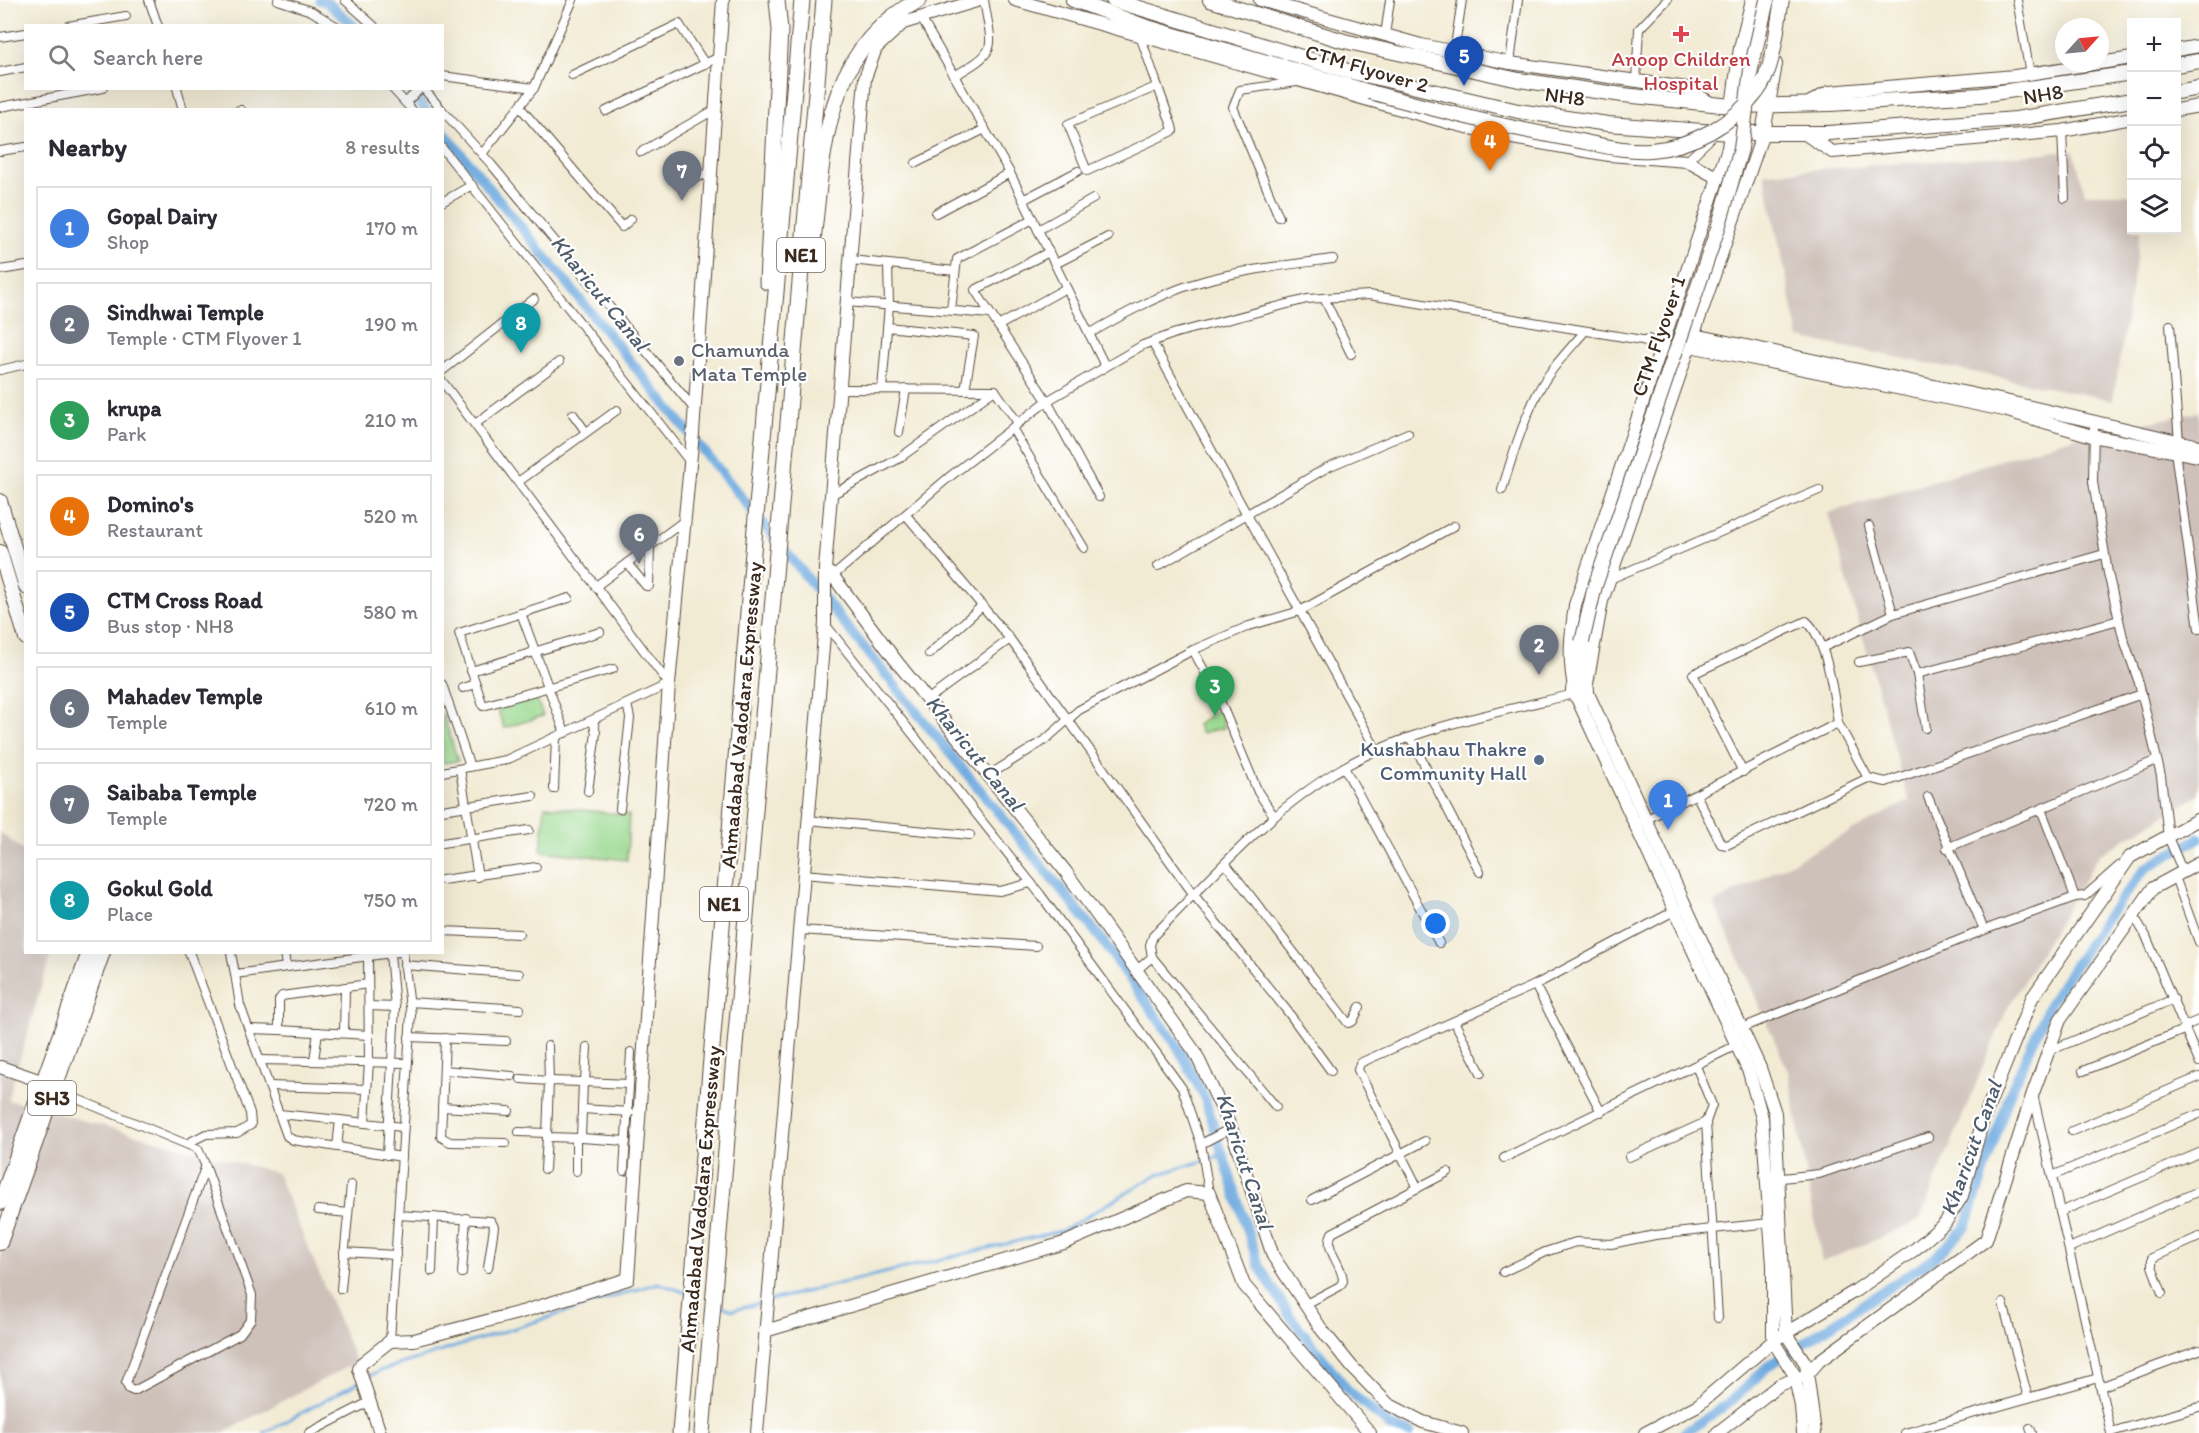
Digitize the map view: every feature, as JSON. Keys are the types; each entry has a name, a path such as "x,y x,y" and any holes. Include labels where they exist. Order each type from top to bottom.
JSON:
{"highway":[{"path":"770,366 765,329 780,30 777,0"},
{"name":"Ahmadabad Vadodara Expressway","path":"680,1433 755,528 802,0"},
{"name":"Ahmadabad Vadodara Expressway","path":"702,1433 824,0"},
{"path":"796,317 809,270 830,113 845,72 870,36 900,9 919,0"}],"main road":[{"name":"CTM Flyover 2","path":"1074,0 1124,18 1455,115 1613,147 1652,150 1699,137 1738,111 1758,91 1768,69 1782,0"},
{"name":"NH8","path":"1113,0 1348,71 1518,111 1608,124 1724,133 1805,134 2016,119 2127,101"},
{"name":"NH8","path":"1210,0 1340,40 1519,80 1623,95 1732,106 1766,107 1980,95 2127,74"},
{"path":"1724,133 1732,106 1741,48 1753,0"},
{"name":"CTM Flyover 1","path":"1578,690 1582,642 1595,586 1718,228 1741,149 1751,69 1767,0"},
{"path":"1763,133 1766,107 1789,0"},
{"path":"2181,64 2199,61"},
{"path":"2181,91 2199,88"},
{"path":"0,501 22,565"},
{"path":"0,552 24,631"},
{"path":"0,1203 52,1089 88,954"},
{"name":"SH3","path":"0,1243 52,1089 102,954"}],"street":[{"path":"149,0 157,24"},
{"path":"278,0 311,10 332,23"},
{"path":"345,0 372,24"},
{"path":"482,154 534,88 573,0"},
{"path":"380,1433 360,1372 361,1364 390,1341 414,1340 525,1311 628,1279 633,1112 669,684 693,436 723,0"},
{"path":"757,1433 829,573 831,495 865,78 876,48 903,23 982,0 991,44 984,58 954,76"},
{"path":"1016,0 1300,81 1512,138 1609,155 1687,161 1718,178"},
{"path":"1385,35 1390,0"},
{"path":"1454,52 1462,0"},
{"path":"1510,63 1518,0"},
{"path":"1636,80 1639,29 1667,0"},
{"path":"2017,0 2030,74"},
{"path":"1265,1 1454,52 1510,63 1687,88 1713,104"},
{"path":"80,24 126,16"},
{"path":"921,18 1010,173 1105,366"},
{"path":"572,75 679,24 705,64"},
{"path":"1340,40 1344,24"},
{"path":"0,37 24,33"},
{"path":"1140,36 1158,86 1173,131 1087,171 1068,124 1158,86"},
{"path":"2181,49 2199,46"},
{"path":"606,111 719,57"},
{"path":"2109,62 2127,59"},
{"path":"0,72 24,67"},
{"path":"1806,105 1829,92 2055,70"},
{"path":"444,76 534,88"},
{"path":"1279,217 1233,107 1240,90 1300,81"},
{"path":"0,107 92,90"},
{"path":"178,90 182,108"},
{"path":"394,90 409,106 421,90"},
{"path":"424,90 440,108"},
{"path":"2181,109 2199,106"},
{"path":"519,107 622,227 631,219"},
{"path":"641,152 716,109"},
{"path":"444,112 482,154 694,410"},
{"path":"1805,134 1832,152 2062,131 2127,119"},
{"path":"916,163 985,129"},
{"path":"2062,131 2065,198"},
{"path":"1687,161 1724,133 1728,148 1575,605 1569,644 1570,666 1578,690 1647,819 1687,905 1737,1030 1737,1046 1749,1072 1762,1118 1773,1179 1787,1336 1801,1374 1815,1433"},
{"path":"1578,690 1602,601 1763,133"},
{"path":"0,151 24,147"},
{"path":"444,150 690,462"},
{"path":"1023,200 1078,171"},
{"path":"678,185 711,172"},
{"path":"936,213 1010,173"},
{"path":"444,201 472,185"},
{"path":"1038,230 1093,199"},
{"path":"951,310 957,259 1033,219"},
{"path":"1055,264 1108,237"},
{"path":"1049,252 975,290 1047,401 1099,497"},
{"path":"1089,334 1132,309 1192,285 1260,268 1333,259"},
{"path":"851,260 955,271"},
{"path":"882,389 889,305 888,265"},
{"path":"0,270 24,266"},
{"path":"998,326 1066,288"},
{"path":"829,573 906,515 948,478 1047,401 1105,366 1152,342 1250,312 1324,298 1369,294 1663,345 1692,341 2006,401 2177,446 2199,456"},
{"path":"1324,298 1351,354"},
{"path":"444,369 534,299"},
{"path":"847,302 990,314"},
{"path":"2170,326 2177,446 2199,629"},
{"path":"887,327 974,336 964,390"},
{"path":"1502,490 1518,439 1538,393 1552,370 1585,331"},
{"path":"1692,341 2004,410 2092,436 2177,446 2199,446"},
{"path":"1152,342 1377,751"},
{"path":"475,424 559,362"},
{"path":"0,370 24,364"},
{"path":"444,384 669,684"},
{"path":"840,389 995,390"},
{"path":"899,432 906,389"},
{"path":"831,495 898,459 995,390"},
{"path":"995,390 1084,548"},
{"path":"518,482 617,410"},
{"path":"573,414 586,432"},
{"path":"2094,423 2093,482 2104,554 2119,620 2142,694 2157,760 2168,838 2199,942"},
{"path":"1158,566 1328,467 1408,433"},
{"path":"1610,579 1819,490"},
{"path":"906,515 1010,639 1194,895 1288,1012 1331,1071"},
{"path":"596,586 684,521"},
{"path":"988,776 1045,740 1079,710 1193,650 1249,626 1300,611 1454,526"},
{"path":"1869,526 1893,614"},
{"path":"627,563 646,586 649,586 650,546"},
{"path":"1822,648 1893,614 2104,554"},
{"path":"829,573 927,700 1066,872 1196,1052 1231,1128 1273,1256 1304,1305 1352,1367 1388,1404 1423,1422 1462,1433"},
{"path":"569,598 459,633 483,706 613,669"},
{"path":"929,654 983,605"},
{"path":"521,613 549,688 560,735 554,789"},
{"path":"1917,674 2119,620"},
{"path":"1743,772 1693,674 1806,621 1812,626 1822,648 1838,723 1868,778"},
{"path":"825,623 1031,883 1182,1088 1201,1144 1209,1193 1244,1285 1370,1433"},
{"path":"471,670 600,632"},
{"path":"927,700 1010,639"},
{"path":"1193,650 1218,696 1258,792 1274,816"},
{"path":"1860,662 1910,652 1917,674 1926,728"},
{"path":"463,688 476,684"},
{"path":"444,772 506,760 669,684"},
{"path":"1276,1107 1152,957 1150,945 1152,936 1274,816 1344,767 1377,751 1411,739 1578,690"},
{"path":"444,691 465,768 467,807 478,877"},
{"path":"1697,796 1721,844 1726,844 1868,778 1886,782 2142,694"},
{"path":"620,809 630,718 627,704"},
{"path":"588,791 596,733 593,720"},
{"path":"1635,825 1697,796 1838,723"},
{"path":"1601,736 1635,825 1675,911 1737,1030 1761,1068 1775,1113 1770,1223 1774,1344 1801,1374 1803,1433"},
{"path":"1411,739 1480,872"},
{"path":"1947,848 2157,760"},
{"path":"1344,767 1439,943"},
{"path":"444,810 533,796"},
{"path":"1928,797 1947,848 1984,930"},
{"path":"2041,808 2075,897"},
{"path":"1737,1030 1984,930 2075,897 2085,896 2130,857 2199,819"},
{"path":"807,820 970,835"},
{"path":"444,843 529,830"},
{"path":"1645,1433 1698,1405 1774,1344 1914,1250 1945,1223 1962,1196 1983,1120 2032,998 2130,857"},
{"path":"1717,1433 1779,1385 1801,1374 1986,1240 2033,1093 2060,1020 2153,888 2199,863"},
{"path":"1226,864 1348,1023 1353,1021 1360,1007"},
{"path":"444,880 478,877 536,867"},
{"path":"803,874 1000,891 1031,883"},
{"path":"1418,1188 1358,1066 1535,985 1687,905"},
{"path":"2134,916 2146,936 2199,1062"},
{"path":"800,930 1036,946"},
{"path":"444,931 519,934"},
{"path":"188,1143 206,1134 237,1133 251,1125 250,1113 190,954"},
{"path":"231,954 240,1005 287,1136 293,1140 402,1157"},
{"path":"284,954 286,967"},
{"path":"235,974 286,967 339,956 368,957 390,954"},
{"path":"387,1155 397,954"},
{"path":"390,1341 409,1037 409,1002 404,965 398,954"},
{"path":"365,1123 369,1062 368,957"},
{"path":"1137,970 1152,957"},
{"path":"404,965 519,974"},
{"path":"279,1030 279,1000 282,996 368,984"},
{"path":"1535,985 1601,1112"},
{"path":"344,1033 345,987"},
{"path":"2049,1051 2174,999"},
{"path":"409,1002 520,1009"},
{"path":"369,1006 395,1007"},
{"path":"2083,1071 2199,1020"},
{"path":"1455,1023 1481,1073"},
{"path":"249,1029 369,1035"},
{"path":"314,1060 318,1032"},
{"path":"409,1037 506,1041"},
{"path":"445,1038 440,1128 444,1141 506,1143"},
{"path":"545,1169 549,1081 548,1046"},
{"path":"1504,1158 1737,1046"},
{"path":"576,1171 587,1047"},
{"path":"624,1171 626,1141 633,1112 629,1084 631,1052"},
{"path":"260,1060 407,1063"},
{"path":"1696,1066 1712,1105 1706,1122 1718,1318"},
{"path":"0,1067 198,1149 252,1295 252,1319 240,1334 134,1391 129,1389 126,1383 205,1168"},
{"path":"444,1070 549,1081 629,1084"},
{"path":"0,1074 52,1089"},
{"path":"2072,1131 2199,1077"},
{"path":"269,1086 368,1089"},
{"path":"2033,1093 2111,1432 2199,1407"},
{"path":"442,1107 509,1112"},
{"path":"582,1109 633,1112"},
{"path":"279,1114 404,1127"},
{"path":"2052,1176 2199,1114"},
{"path":"337,1147 340,1120"},
{"path":"1629,1157 1706,1122"},
{"path":"1201,1144 1231,1128"},
{"path":"519,1132 626,1141"},
{"path":"1773,1179 1819,1174 1928,1137"},
{"path":"1312,1200 1425,1141"},
{"path":"2060,1212 2199,1153"},
{"path":"1304,1305 1340,1286 1343,1281 1339,1265 1329,1247 1328,1240 1332,1233 1448,1172"},
{"path":"341,1289 351,1185"},
{"path":"765,1331 1065,1243 1186,1191 1209,1193"},
{"path":"2068,1248 2199,1191"},
{"path":"318,1210 348,1213"},
{"path":"398,1215 486,1219 494,1227 489,1268"},
{"path":"432,1271 434,1217"},
{"path":"462,1273 466,1218"},
{"path":"1503,1272 1545,1252 1576,1242 1611,1244 1655,1235 1770,1223"},
{"path":"2162,1293 2152,1258 2199,1237"},
{"path":"344,1252 396,1256"},
{"path":"2004,1303 2028,1398"},
{"path":"1905,1433 2028,1398 2099,1382 2199,1350"},
{"path":"309,1433 370,1398"}],"shaded area":[{"path":"2074,151 2085,194 2127,194 2127,234 2140,234 2113,400 1799,338 1764,173"},
{"path":"2199,412 2199,795 2099,855 2007,1009 1919,1221 1822,1262 1788,1071 1714,903 1909,801 1828,513 2075,437"},
{"path":"0,832 24,851 24,954 51,954 8,1100 277,1173 356,1362 222,1433 0,1433"}],"green space":[{"path":"536,697 543,716 504,728 497,708"},
{"path":"1219,708 1224,728 1201,733 1197,725"},
{"path":"444,717 458,761 444,763"},
{"path":"545,806 629,815 627,860 541,851"}],"waterway":[{"name":"Kharicut Canal","path":"320,0 327,2 352,24"},
{"name":"Kharicut Canal","path":"410,90 424,108"},
{"name":"Kharicut Canal","path":"444,132 1099,936 1176,1044 1204,1096 1259,1266 1290,1316 1347,1389 1391,1427 1410,1433"},
{"name":"Kharicut Canal","path":"1684,1433 1729,1403 1767,1367 1934,1258 1966,1227 2010,1093 2051,1001 2106,918 2146,868 2199,838"},
{"path":"771,1300 1064,1230 1156,1175 1223,1155"},
{"path":"366,1378 379,1371 658,1283 687,1293"},
{"path":"719,1305 733,1310 765,1302"},
{"path":"264,1433 361,1381"}],"place":[{"name":"Anoop Children Hospital","path":"1681,34"},
{"name":"CTM Cross Road","path":"1464,86"},
{"name":"Domino's","path":"1490,171"},
{"name":"Saibaba Temple","path":"682,201"},
{"name":"Gokul Gold","path":"521,353"},
{"name":"Chamunda Mata Temple","path":"679,361"},
{"name":"Mahadev Temple","path":"639,564"},
{"name":"Sindhwai Temple","path":"1539,675"},
{"name":"krupa","path":"1215,716"},
{"name":"Kushabhau Thakre Community Hall","path":"1539,760"},
{"name":"Gopal Dairy","path":"1668,830"}]}
